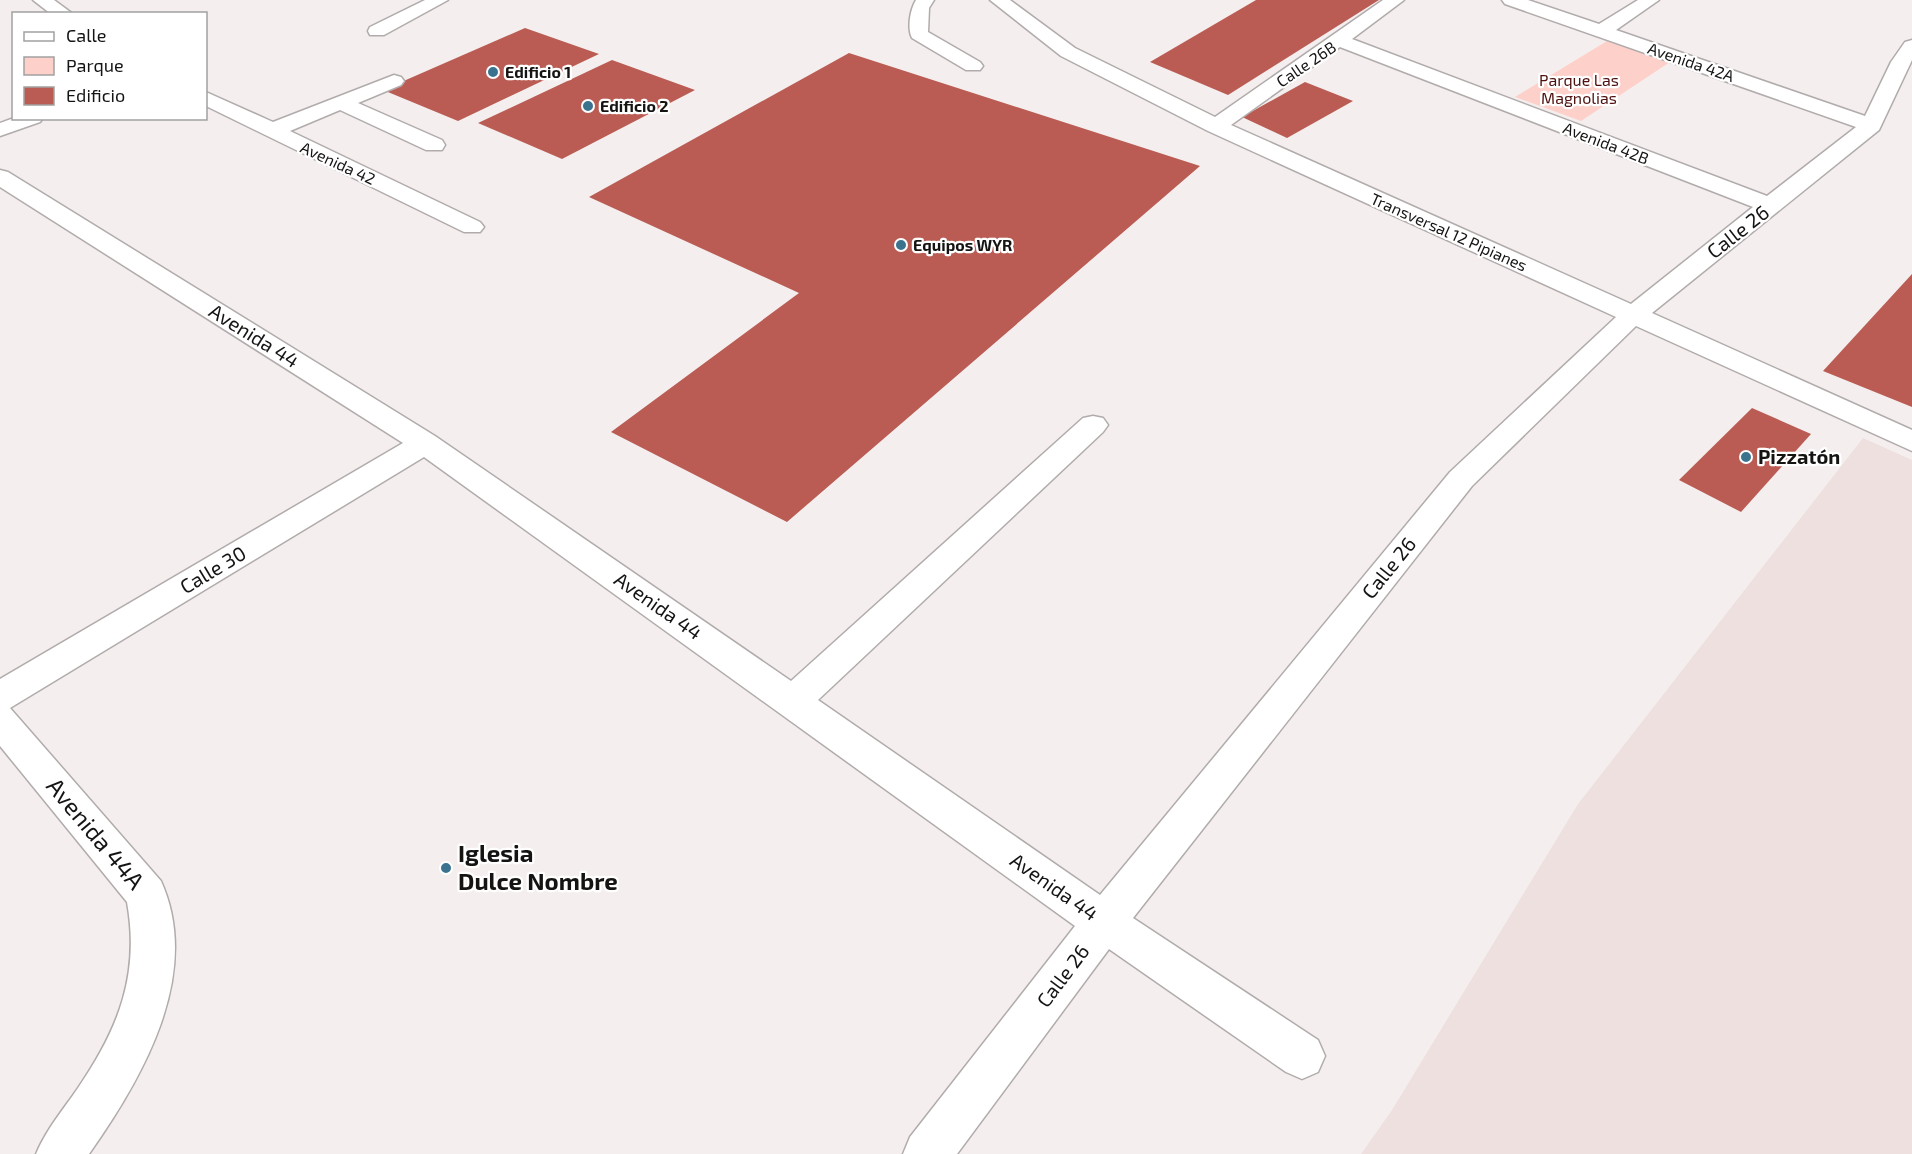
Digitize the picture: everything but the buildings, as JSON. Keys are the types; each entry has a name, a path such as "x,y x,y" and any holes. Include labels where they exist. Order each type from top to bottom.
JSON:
{"street":[{"path":"42,0 61,12"},
{"path":"377,31 440,0"},
{"path":"925,0 920,8 919,34 973,66"},
{"name":"Transversal 12 Pipianes","path":"999,0 1068,52 1216,126 1912,441"},
{"name":"Calle 26B","path":"1216,126 1341,41 1395,0"},
{"name":"Avenida 42A","path":"1511,0 1871,124"},
{"path":"1602,31 1650,0"},
{"name":"Avenida 42B","path":"1341,41 1771,206"},
{"name":"Calle 26","path":"927,1154 1104,922 1461,479 1633,315 1871,124 1908,58"},
{"path":"270,131 394,81"},
{"name":"Avenida 42","path":"207,99 472,227"},
{"path":"342,103 434,145"},
{"path":"0,130 28,120"},
{"name":"Avenida 44","path":"0,177 425,443 1104,922 1302,1056"},
{"path":"793,701 1093,425"},
{"name":"Calle 30","path":"0,697 425,443"},
{"name":"Avenida 44A","path":"0,720 146,894 155,940 153,969 138,1027 119,1064 60,1154"}],"shaded area":[{"path":"1863,438 1912,460 1912,1154 1361,1154 1392,1110 1578,804"}],"green space":[{"name":"Parque Las Magnolias","path":"1607,41 1670,62 1581,121 1515,97"}],"place":[{"name":"Edificio 1","path":"493,72"},
{"name":"Edificio 2","path":"588,106"},
{"name":"Equipos WYR","path":"901,245"},
{"name":"Pizzatón","path":"1746,457"},
{"name":"Iglesia Dulce Nombre","path":"446,868"}]}
